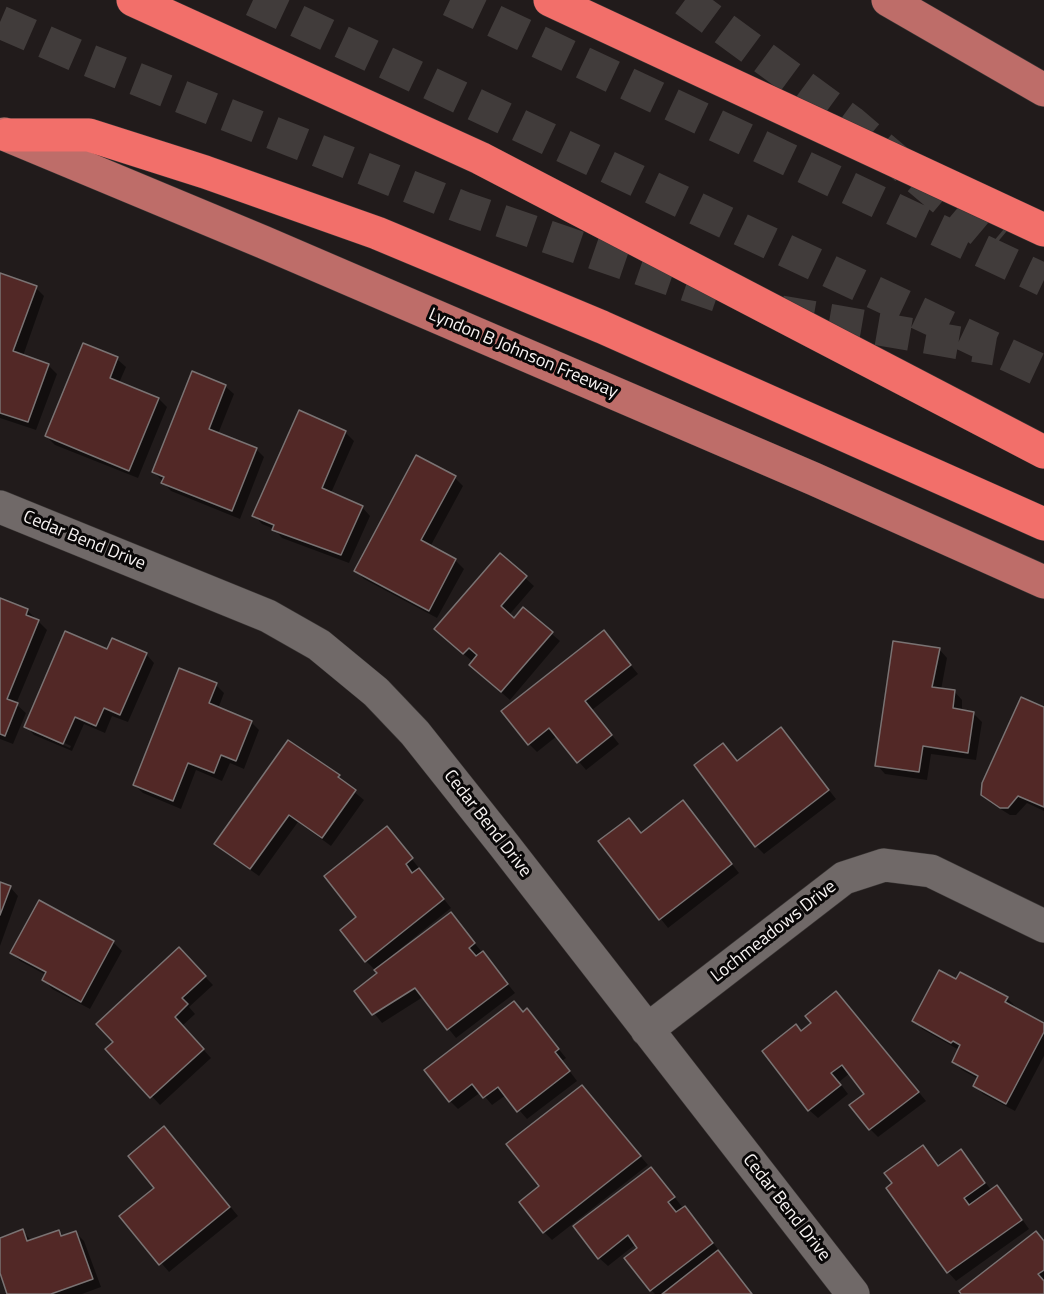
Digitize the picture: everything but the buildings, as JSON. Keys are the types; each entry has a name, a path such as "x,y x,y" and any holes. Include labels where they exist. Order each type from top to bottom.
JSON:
{"highway":[{"path":"133,0 480,158 1044,452"},
{"path":"550,0 1044,230"},
{"path":"3,134 89,135 205,172 377,233 602,327 1044,524"}],"main road":[{"path":"888,0 1044,90"},
{"name":"Lyndon B Johnson Freeway","path":"3,134 263,242 803,475 1044,582"}],"street":[{"name":"Cedar Bend Drive","path":"0,507 268,616 319,645 376,692 415,733 852,1294"},
{"name":"Lochmeadows Drive","path":"647,1030 844,878 884,865 931,871 1044,926"}],"tunnel":[{"path":"253,0 1044,372"},
{"path":"450,0 1044,280"},
{"path":"685,0 851,122 996,244"},
{"path":"0,22 78,56 464,208 731,300"},
{"path":"781,312 995,349"}]}
